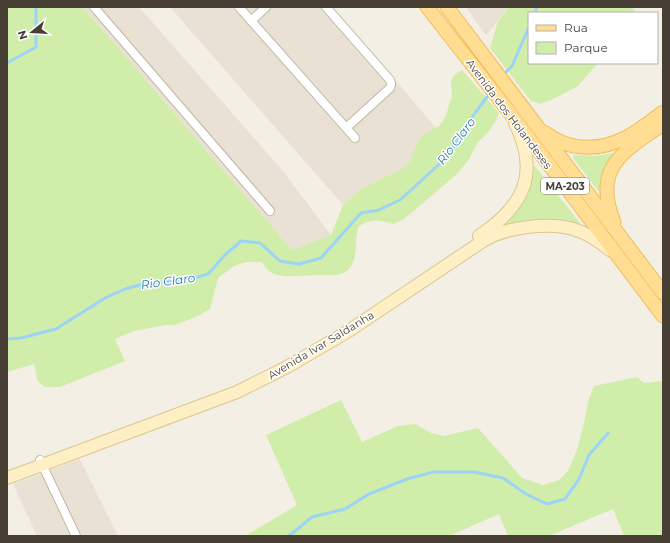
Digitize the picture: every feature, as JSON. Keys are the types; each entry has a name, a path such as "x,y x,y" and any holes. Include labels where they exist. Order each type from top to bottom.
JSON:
{"main road":[{"name":"Avenida dos Holandeses","path":"427,7 510,113 663,316"},
{"name":"Avenida dos Holandeses","path":"447,7 663,293"},
{"path":"514,97 550,136 561,143 577,147 600,146 619,141 630,136 663,112"},
{"name":"Avenida Ivar Saldanha","path":"7,478 41,462 235,387 284,361 344,326 494,225 513,206 523,189 526,178 527,162 518,131 510,113"},
{"path":"622,240 612,217 606,190 610,171 626,150 663,124"},
{"name":"Avenida Ivar Saldanha","path":"7,472 41,462 237,392 287,367 347,332 483,241 496,234 520,228 564,227 578,231 593,238 606,246 620,260"}],"street":[{"path":"94,7 270,211"},
{"path":"239,7 355,138"},
{"path":"251,20 266,7"},
{"path":"326,7 390,80 391,84 390,88 346,128"},
{"path":"41,462 76,536"}],"shaded area":[{"path":"83,7 139,7 282,170 331,235 292,250"},
{"path":"170,7 333,7 436,128 422,136 410,162 400,170 361,189 343,205"},
{"path":"466,7 508,7 486,36"},
{"path":"80,459 118,536 37,536 13,484"}],"green space":[{"path":"7,7 83,7 292,250 331,235 343,205 361,189 400,170 410,162 422,136 439,126 445,118 452,96 451,81 455,74 462,70 499,113 497,119 487,134 478,142 469,159 458,173 403,220 393,224 384,221 372,221 359,226 356,237 354,260 352,265 345,272 334,275 282,276 270,272 262,262 246,262 234,266 218,278 210,309 198,316 175,325 166,325 134,331 115,339 125,361 60,387 45,387 38,382 34,364 7,372"},
{"path":"509,7 632,7 635,12 528,12 528,64 597,64 578,86 540,104 531,101 490,48 498,21"},
{"path":"618,152 604,168 599,191 573,158 574,155 595,156"},
{"path":"535,166 580,224 498,228 531,177 533,167"},
{"path":"637,377 644,383 663,381 663,536 624,536 613,509 549,536 508,536 499,514 449,536 245,536 297,505 266,435 341,400 362,442 398,426 415,424 431,433 443,436 478,428 522,478 543,485 559,480 568,471 577,450 588,402 594,386"}],"waterway":[{"path":"7,63 36,47 36,7"},
{"name":"Rio Claro","path":"535,12 537,7"},
{"name":"Rio Claro","path":"506,72 512,66 528,29"},
{"name":"Rio Claro","path":"7,339 21,338 56,329 105,298 125,289 146,283 185,281 208,274 225,255 241,241 260,243 280,261 299,264 321,258 361,213 379,210 400,200 446,158 487,97"},
{"path":"289,536 312,517 345,509 369,494 407,479 433,472 474,472 503,478 526,494 547,504 565,499 579,479 589,455 608,433"}]}
